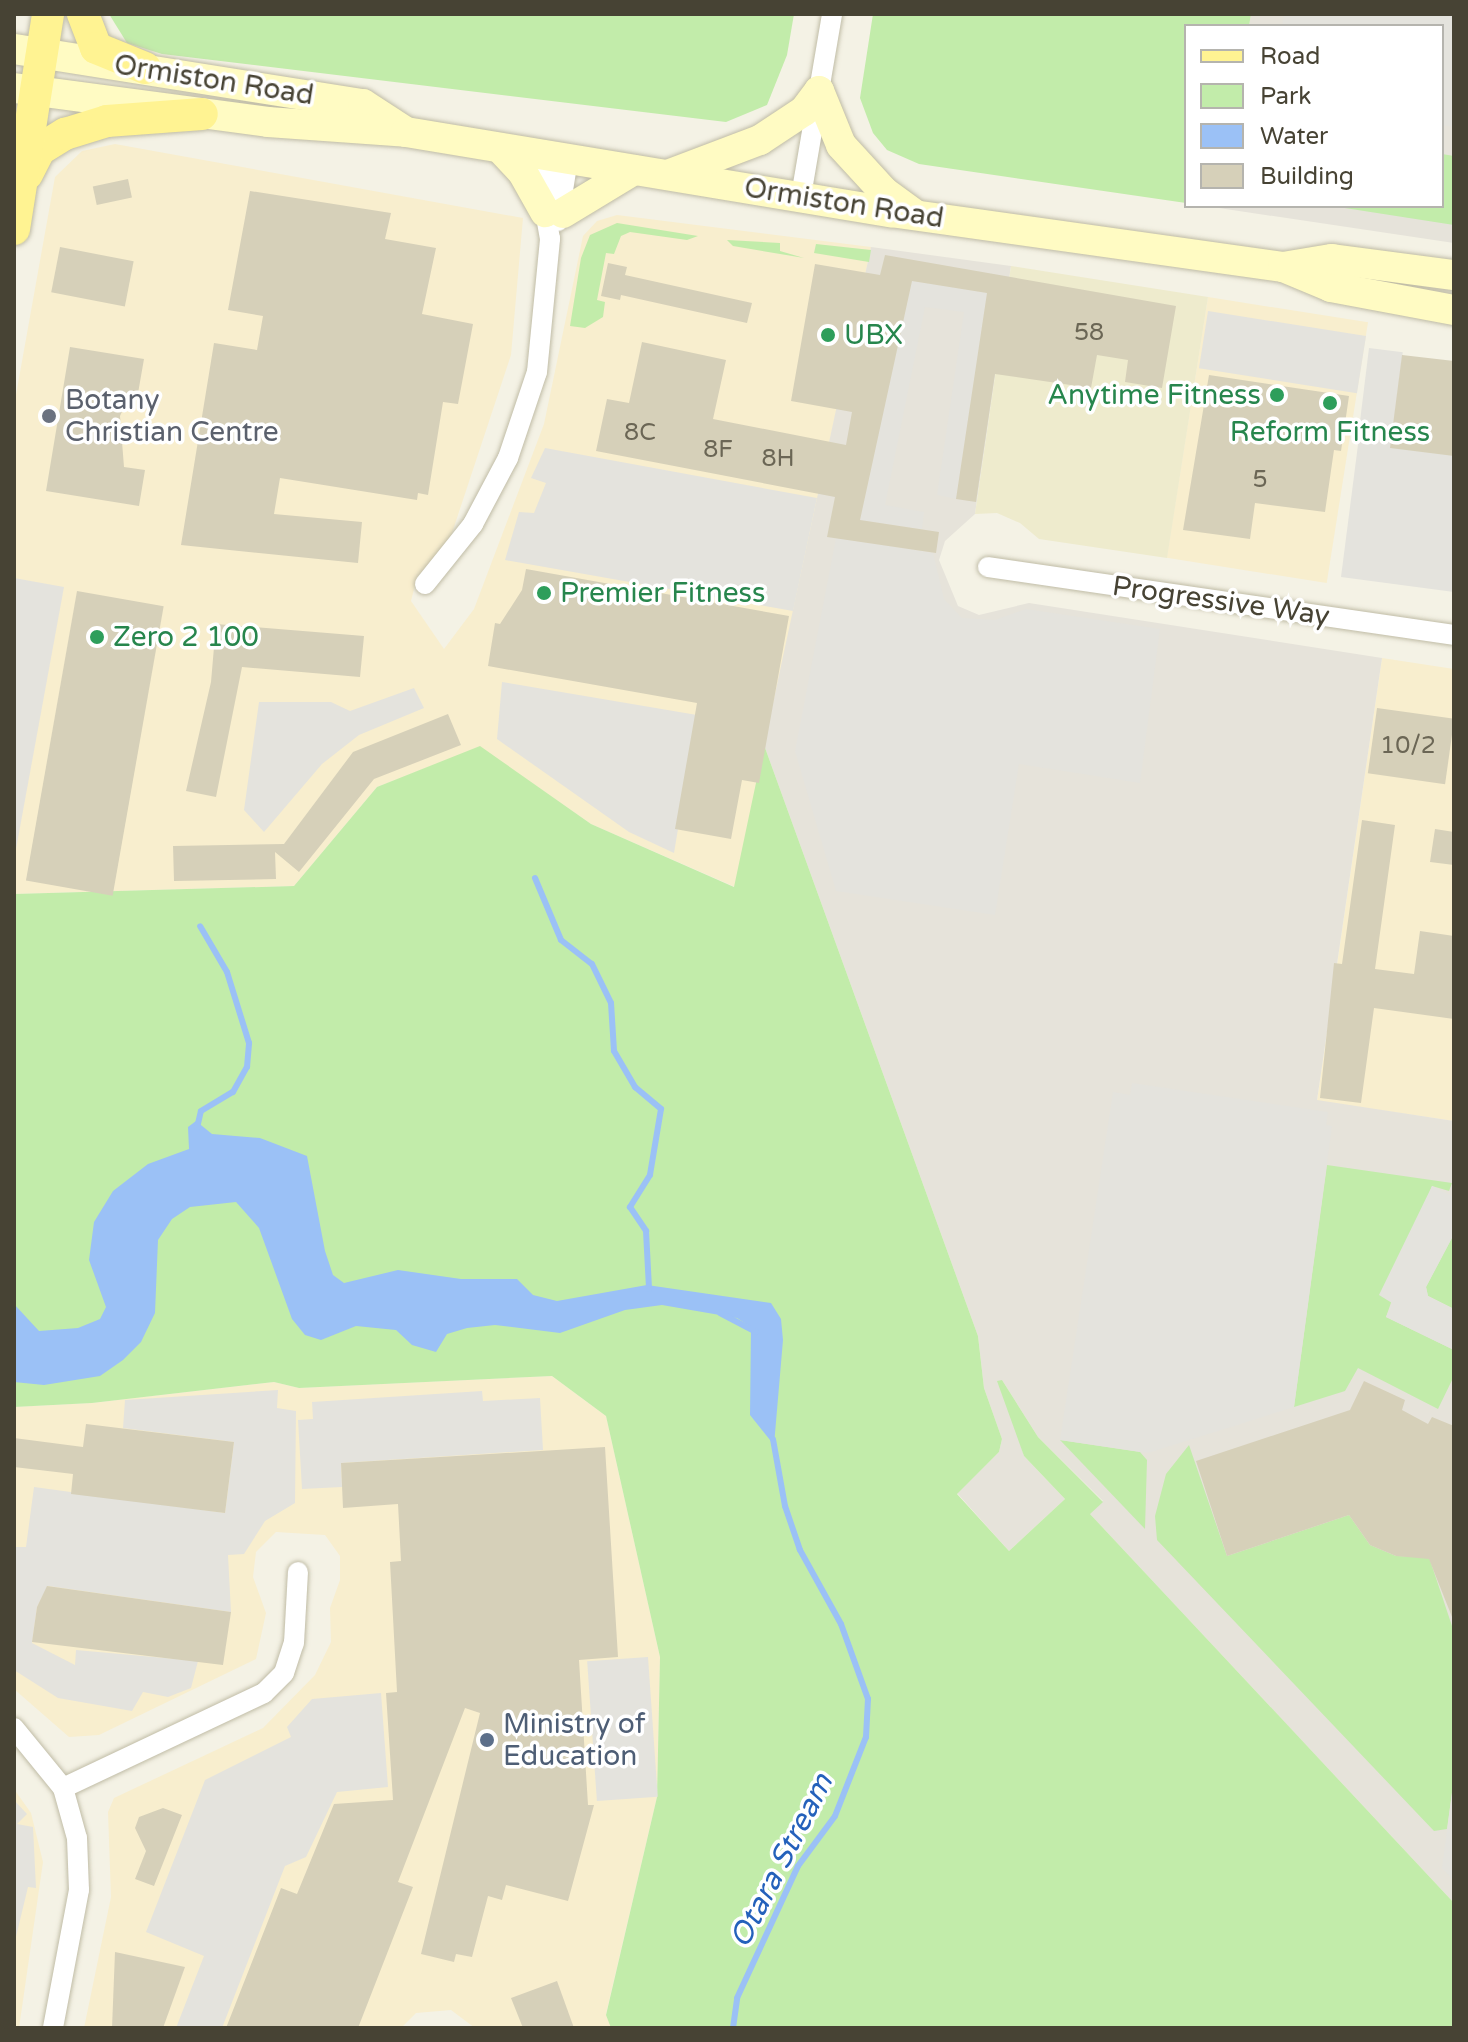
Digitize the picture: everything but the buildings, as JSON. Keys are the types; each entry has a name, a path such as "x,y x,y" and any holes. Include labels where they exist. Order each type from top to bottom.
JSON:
{"main road":[{"path":"14,229 22,184 28,50 48,14"},
{"path":"83,14 96,48 145,68"},
{"name":"Ormiston Road","path":"28,50 363,104 406,132"},
{"name":"Ormiston Road","path":"25,89 202,114 406,132 915,215 1283,267 1331,287 1454,310"},
{"path":"666,175 760,140 804,111 819,91"},
{"path":"819,91 841,145 884,192 915,215"},
{"path":"22,184 39,150 65,134 107,121 202,114"},
{"path":"500,148 523,173 552,221 634,170"},
{"name":"Ormiston Road","path":"1283,267 1332,259 1454,275"}],"street":[{"path":"801,196 832,14"},
{"path":"425,584 473,524 508,458 537,372 559,158"},
{"name":"Progressive Way","path":"988,567 1454,635"},
{"path":"63,1788 264,1693 284,1673 294,1643 298,1572"},
{"path":"14,1728 63,1788 77,1838 79,1890 53,2028"}],"shaded area":[{"path":"1251,14 1454,14 1454,243 1219,208 1444,208 1444,24 1249,24"},
{"path":"1284,14 1454,14 1454,127 1444,125 1444,24 1282,24"},
{"path":"115,144 523,218 511,355 449,542 417,577 411,601 444,649 474,609 544,424 583,236 597,221 617,215 871,247 735,887 591,824 480,747 377,787 294,886 14,894 14,406 55,177 82,151"},
{"path":"871,247 1011,266 975,514 945,541 939,560 958,606 979,615 1029,603 1382,658 1317,1100 1454,1121 1454,1903 1089,1513 1103,1501 1038,1437 1002,1380 1024,1456 1065,1499 1009,1551 957,1493 999,1452 1002,1439 984,1388 978,1336 764,745"},
{"path":"1011,266 1208,297 1167,558 1039,539 1020,523 997,513 975,514"},
{"path":"912,281 987,293 956,499 937,495 964,312 925,307 885,505 924,512 922,529 860,520"},
{"path":"1208,297 1368,322 1327,583 1167,558"},
{"path":"1208,311 1366,336 1357,393 1199,368"},
{"path":"1369,348 1403,352 1393,433 1359,428"},
{"path":"1359,437 1454,449 1454,592 1341,577"},
{"path":"545,448 817,498 793,611 505,560 519,512 534,513 546,483 531,478"},
{"path":"836,538 933,553 944,599 962,618 995,620 1026,609 1160,629 1140,783 1019,764 995,915 836,891 795,751"},
{"path":"14,578 64,587 14,860"},
{"path":"1382,658 1454,669 1454,1121 1317,1101"},
{"path":"502,682 697,715 674,853 629,832 497,739"},
{"path":"414,688 424,708 359,735 322,764 264,832 244,810 259,702 331,702 350,711"},
{"path":"1132,1083 1328,1112 1326,1125 1332,1126 1294,1407 1148,1453 1060,1440 1113,1092 1130,1095"},
{"path":"1432,1186 1454,1197 1454,1234 1426,1287 1428,1296 1454,1309 1454,1350 1386,1317 1392,1303 1379,1295"},
{"path":"552,1376 606,1416 660,1657 657,1797 606,2014 611,2028 475,2028 451,2010 416,2013 401,2028 84,2028 111,1897 108,1812 114,1798 263,1728 315,1675 331,1642 330,1608 340,1580 340,1556 325,1535 276,1532 256,1552 253,1577 266,1613 256,1659 99,1735 69,1737 14,1689 14,1407 92,1403 274,1382 299,1388"},
{"path":"278,1390 277,1408 296,1411 295,1503 265,1521 244,1554 228,1555 231,1612 48,1586 37,1607 32,1643 75,1665 76,1650 198,1661 191,1688 168,1697 143,1692 132,1711 58,1698 14,1670 14,1558 16,1547 26,1547 34,1487 225,1513 234,1442 123,1428 125,1400"},
{"path":"482,1391 483,1401 540,1398 543,1450 341,1463 342,1487 302,1489 298,1420 313,1419 312,1402"},
{"path":"648,1657 658,1797 597,1801 587,1661"},
{"path":"381,1693 388,1787 337,1792 306,1857 285,1866 222,2028 176,2028 204,1956 146,1932 205,1780 291,1737 287,1727 312,1699"},
{"path":"1454,1778 1454,1881 1442,1868"},
{"path":"14,1789 31,1813 43,1862 19,2028 14,2028"},
{"path":"14,1800 27,1814 17,1824 33,1827 36,1888 28,1887 14,1945"}],"green space":[{"path":"109,14 794,14 787,55 767,105 726,122 162,54 127,43"},
{"path":"873,14 1251,14 1249,24 1184,24 1184,203 919,164 887,150 873,133 860,98"},
{"path":"1444,154 1454,156 1454,225 1345,208 1444,208"},
{"path":"617,223 698,236 687,240 630,232 621,236 614,254 606,253 597,300 605,302 603,317 585,328 570,326 581,258 590,235"},
{"path":"727,240 780,243 780,251 804,258 733,246"},
{"path":"816,244 871,250 869,262 814,253"},
{"path":"764,745 978,1336 984,1388 1002,1439 999,1452 957,1494 1009,1551 1065,1499 1024,1456 997,1381 1002,1380 1038,1437 1103,1502 1090,1514 1454,1903 1454,2028 611,2028 606,2015 657,1797 660,1657 606,1416 552,1376 299,1388 274,1382 92,1403 14,1407 14,894 294,886 377,787 480,746 591,824 734,887"},
{"path":"1327,1165 1452,1183 1449,1191 1432,1186 1386,1317 1454,1350 1454,1376 1438,1409 1358,1368 1345,1391 1294,1407"},
{"path":"1454,1234 1454,1309 1428,1296 1426,1287"},
{"path":"1060,1440 1140,1452 1147,1460 1145,1529"},
{"path":"1189,1445 1227,1556 1349,1515 1370,1545 1396,1556 1429,1557 1454,1632 1454,1778 1447,1829 1434,1831 1157,1540 1155,1516 1166,1474"}],"water":[{"path":"196,1121 212,1134 260,1138 307,1156 325,1251 333,1275 344,1283 398,1270 461,1279 517,1279 533,1295 557,1301 647,1285 771,1303 781,1319 783,1340 774,1445 750,1415 751,1327 737,1318 662,1305 625,1310 560,1333 495,1325 467,1328 447,1334 436,1352 412,1345 396,1330 356,1326 321,1340 305,1335 292,1319 259,1228 236,1202 190,1207 172,1219 158,1240 155,1313 141,1342 123,1360 100,1376 44,1385 14,1382 14,1304 39,1331 78,1328 100,1319 106,1307 89,1260 94,1222 113,1191 148,1164 189,1149 188,1127"}],"waterway":[{"path":"535,878 561,940 592,964 611,1003 614,1051 635,1087 661,1109 650,1175 630,1207 646,1231 649,1289"},
{"path":"197,1128 201,1111 233,1092 247,1067 249,1043 227,972 200,926"},
{"name":"Otara Stream","path":"720,1313 756,1332"},
{"name":"Otara Stream","path":"733,2028 737,1998 798,1866 835,1816 866,1737 868,1699 841,1624 800,1550 785,1506 773,1439"}],"place":[{"name":"UBX","path":"828,335"},
{"name":"Anytime Fitness","path":"1277,395"},
{"name":"Reform Fitness","path":"1330,403"},
{"name":"Botany Christian Centre","path":"49,416"},
{"name":"Premier Fitness","path":"544,593"},
{"name":"Zero 2 100","path":"97,637"},
{"name":"Ministry of Education","path":"487,1740"}]}
